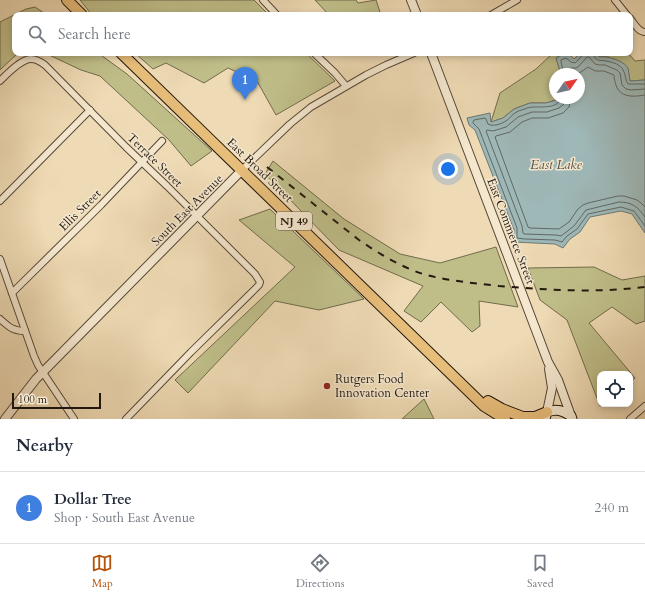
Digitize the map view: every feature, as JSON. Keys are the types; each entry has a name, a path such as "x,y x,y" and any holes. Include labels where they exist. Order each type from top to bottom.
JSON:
{"highway":[{"path":"67,0 79,12"},
{"name":"East Broad Street","path":"124,56 467,390 484,406 505,419"},
{"name":"East Broad Street","path":"467,390 520,418"},
{"path":"520,418 546,415"}],"main road":[{"path":"546,415 555,409 572,417"}],"street":[{"path":"263,0 274,12"},
{"path":"411,0 416,12"},
{"path":"496,12 517,0"},
{"path":"615,0 625,12"},
{"path":"633,22 638,29 644,32"},
{"path":"317,56 346,86"},
{"name":"South East Avenue","path":"6,419 36,380 242,170 300,114 366,75 407,56"},
{"name":"East Commerce Street","path":"432,56 548,362 558,380 572,417"},
{"name":"Terrace Street","path":"0,81 22,62 32,59 41,62 50,69 141,162 255,274 260,282 255,289 126,419"},
{"path":"0,201 90,110"},
{"name":"Ellis Street","path":"12,292 162,141"},
{"path":"0,258 34,356 43,373 74,419"},
{"path":"0,319 14,330 25,330"},
{"path":"546,415 552,388 548,362"},
{"path":"630,419 645,406"}],"shaded area":[{"path":"80,0 254,0 266,12 90,12"},
{"path":"315,0 356,0 358,3 376,0 380,12 326,12"},
{"path":"35,7 42,12 20,12"},
{"path":"12,16 12,56 15,56 0,70 0,22"},
{"path":"51,56 102,56 127,74 212,151 191,166 169,140 100,76 81,70"},
{"path":"138,56 309,56 335,81 276,115 257,81 228,68 204,83 166,63 153,69"},
{"path":"550,56 560,56 556,58 559,68 549,68 549,102 530,103 514,109 503,118 491,122 500,93 536,69"},
{"path":"607,56 631,56 635,61 645,60 645,80 630,81 628,69"},
{"path":"273,161 344,219 400,254 440,263 496,247 518,307 479,301 480,326 472,332 441,302 421,322 404,311 423,286 339,250 265,174"},
{"path":"270,209 364,299 319,310 275,301 188,393 175,380 295,267 239,220"},
{"path":"594,267 622,280 645,276 645,321 636,324 612,307 589,323 629,371 597,371 597,398 567,320 540,300 528,268"},
{"path":"424,399 434,419 402,419"}],"water":[{"name":"East Lake","path":"560,56 571,56 574,59 577,56 607,57 615,59 626,65 628,68 630,81 645,80 645,233 632,214 621,211 590,217 580,232 570,239 563,248 555,244 513,242 514,230 475,130 469,125 467,118 490,113 491,122 503,118 514,109 530,103 549,102 549,104 585,104 585,68 559,68 556,58"}],"railway":[{"path":"267,167 359,240 406,268 423,274 461,282 535,289 609,290 645,287"}],"place":[{"name":"Dollar Tree","path":"245,100"},
{"name":"Rutgers Food Innovation Center","path":"327,386"}]}
